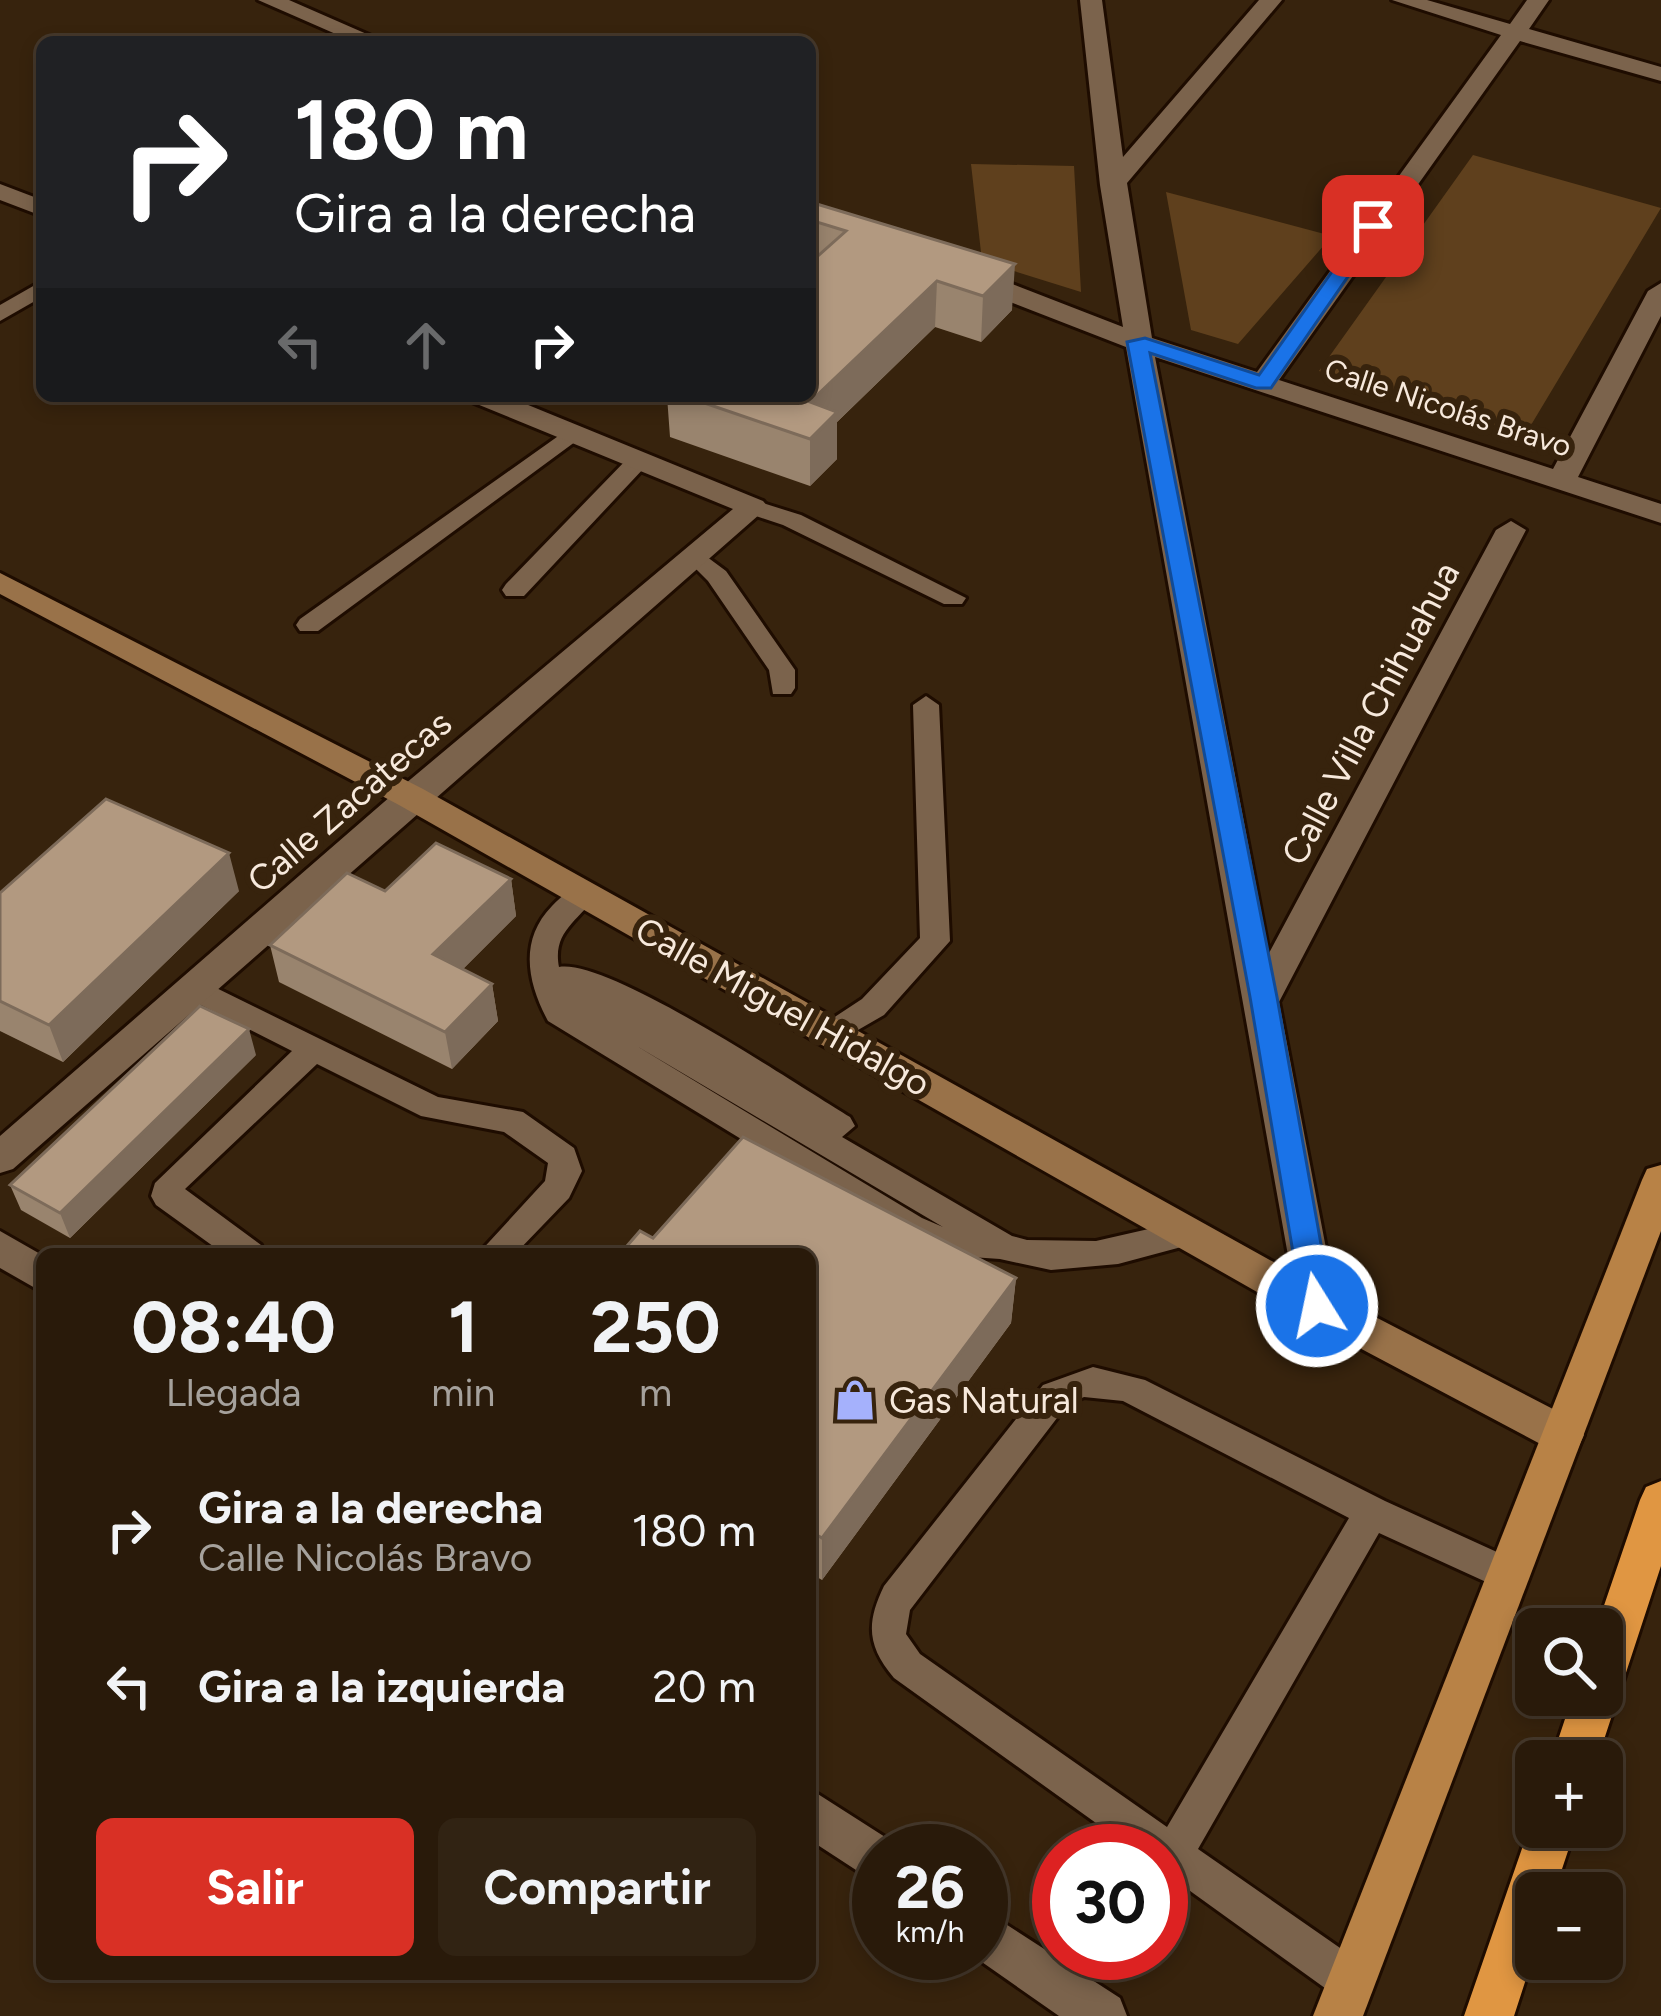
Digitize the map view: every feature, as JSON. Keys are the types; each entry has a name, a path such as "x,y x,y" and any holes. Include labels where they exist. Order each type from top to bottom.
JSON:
{"highway":[{"path":"1623,1613 1661,1500"},
{"path":"1489,2016 1545,1848"}],"main road":[{"path":"1345,1998 1661,1180"}],"street":[{"path":"269,0 359,36"},
{"path":"1091,0 1112,185 1138,342 1264,997 1317,1306"},
{"path":"1112,185 1271,0"},
{"path":"1403,0 1661,74"},
{"path":"1263,383 1511,31 1538,0"},
{"path":"0,191 36,206"},
{"name":"Calle Nicolás Bravo","path":"942,266 1138,342 1661,514"},
{"path":"1562,480 1661,291"},
{"path":"496,402 753,507"},
{"name":"Calle Zacatecas","path":"0,1158 411,797 753,507"},
{"name":"Calle Villa Chihuahua","path":"1264,997 1511,530"},
{"name":"Calle Miguel Hidalgo","path":"0,582 411,797 1317,1306 1563,1435"},
{"path":"0,1247 36,1272"},
{"path":"816,1816 852,1842"},
{"path":"1008,1951 1102,2016"}],"lane":[{"path":"0,314 36,292"},
{"path":"310,625 571,434"},
{"path":"515,590 637,462"},
{"path":"753,507 792,520 953,598"},
{"path":"695,556 717,576 782,670 782,688"},
{"path":"832,1034 873,1007 935,941 926,705"},
{"path":"583,894 548,927 540,944 551,999 573,1023 911,1227 966,1247 1003,1246 1036,1258 1068,1260 1188,1233"},
{"path":"550,980 571,976 610,989 967,1203 989,1222 1003,1246"},
{"path":"196,989 432,1108 512,1121 563,1157 566,1171 558,1190 500,1248"},
{"path":"240,1248 177,1207 167,1196 171,1183 312,1050"},
{"path":"1131,1824 908,1666 886,1643 886,1620 897,1598 1055,1395 1079,1380 1100,1379 1132,1390 1508,1575"},
{"path":"1188,1828 1372,1512"},
{"path":"1188,1867 1345,1998"}],"shaded area":[{"path":"1473,155 1661,208 1522,440 1319,371"},
{"path":"971,164 1074,166 1081,292 982,261"},
{"path":"1166,192 1332,236 1238,344 1191,330"}],"building":[{"path":"816,204 1015,264 983,296 937,281 816,396 816,258 846,231 816,222"},
{"path":"702,402 810,402 837,412 810,439"},
{"path":"106,799 229,853 49,1025 0,1001 0,893"},
{"path":"436,843 511,879 433,954 492,984 445,1032 270,945 347,873 385,891"},
{"path":"200,1006 249,1029 60,1213 10,1185"},
{"path":"743,1137 1016,1278 822,1538 816,1534 816,1248 625,1248 640,1231 653,1238"}],"place":[{"name":"Gas Natural","path":"855,1400"}],"route":[{"path":"1317,1306 1264,997 1138,342 1263,383 1373,226"}]}
